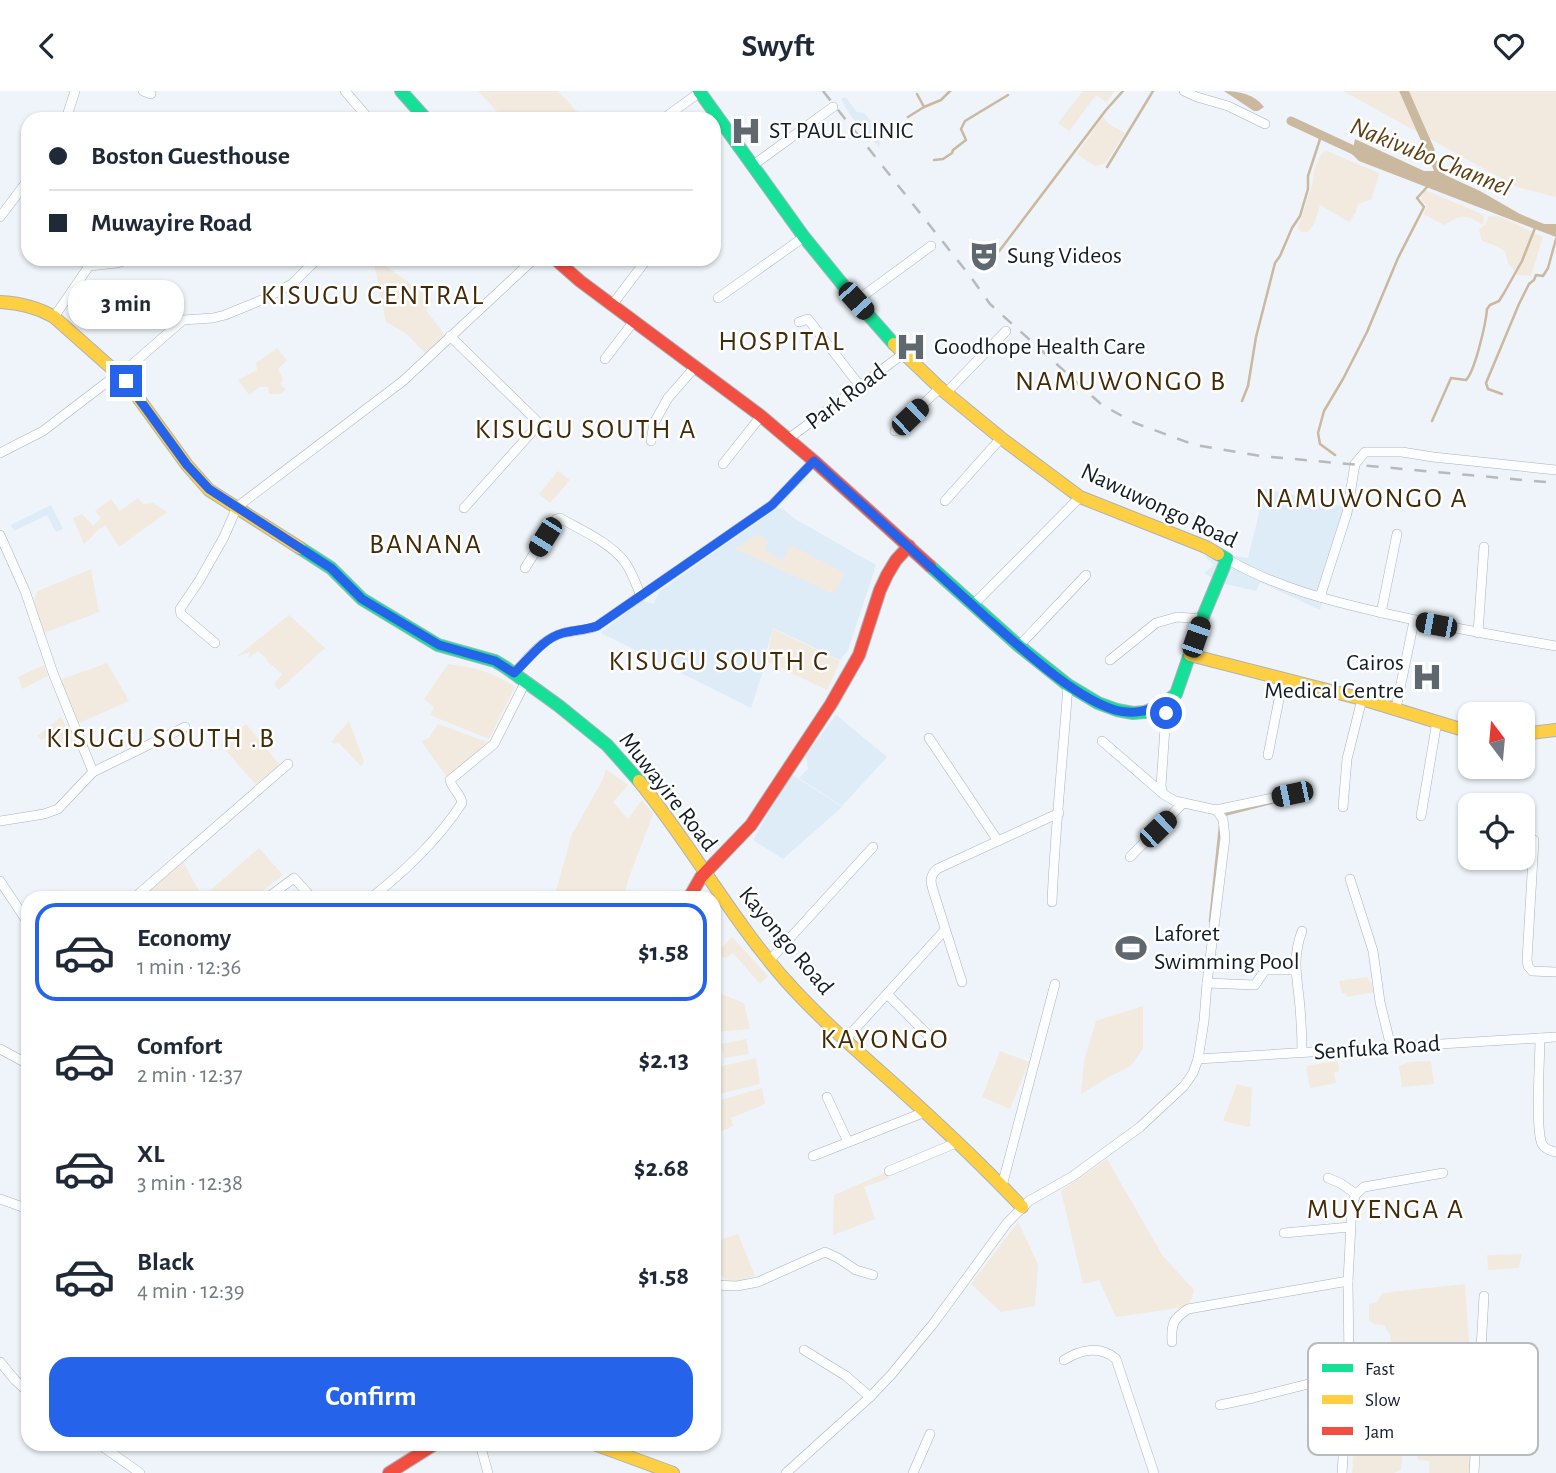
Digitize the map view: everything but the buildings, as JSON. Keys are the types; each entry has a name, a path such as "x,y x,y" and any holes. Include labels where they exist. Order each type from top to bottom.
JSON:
{"street":[{"path":"68,112 75,91"},
{"path":"345,91 363,112"},
{"path":"401,91 420,112"},
{"path":"1184,91 1228,106 1265,124"},
{"path":"672,112 699,92"},
{"name":"Nawuwongo Road","path":"699,92 713,112"},
{"path":"752,166 833,107"},
{"name":"Nawuwongo Road","path":"721,123 804,237 904,354 1001,438 1080,497 1206,547 1259,577 1320,597 1414,621 1556,646"},
{"path":"0,217 21,189"},
{"path":"718,298 804,237"},
{"path":"856,301 931,246"},
{"path":"54,317 89,266"},
{"path":"0,453 43,431 119,374 183,320 225,315 264,299 292,284 310,266"},
{"path":"215,643 181,614 180,609 225,537 237,507 385,396 526,266"},
{"path":"563,266 761,416 1019,646 1068,685 1098,703 1117,710 1145,712 1162,705 1175,694 1227,559"},
{"path":"612,305 642,266"},
{"name":"Muwayire Road","path":"0,302 42,309 119,374 188,467 209,489 331,568 362,599 439,645 495,661 581,723 625,764 680,835 705,873"},
{"path":"799,321 808,319 860,386"},
{"path":"605,359 634,321"},
{"path":"895,431 1006,331"},
{"path":"450,336 542,427 464,508"},
{"name":"Park Road","path":"788,439 904,354"},
{"path":"651,441 654,423 668,398 695,367"},
{"path":"723,464 761,416"},
{"path":"945,501 1001,438"},
{"path":"1320,597 1347,513 1355,464 1365,452 1402,453 1556,470"},
{"path":"514,673 548,640 561,633 597,626 772,505 814,461"},
{"path":"973,605 1080,497"},
{"path":"525,568 556,519 560,518 615,553 629,571 640,596"},
{"path":"1381,613 1397,534"},
{"path":"0,535 25,591 53,673 93,772"},
{"path":"692,891 698,880 751,824 836,697 853,669 883,580 892,563 909,546"},
{"path":"1478,633 1484,547"},
{"path":"1019,646 1086,575"},
{"path":"1110,660 1156,623 1177,617 1202,619"},
{"path":"1396,708 1414,621"},
{"path":"1190,655 1396,708 1458,728"},
{"path":"1268,755 1283,678"},
{"path":"380,891 404,872 447,826 462,803 450,780 494,744 526,681"},
{"path":"1052,902 1068,685"},
{"path":"1343,807 1347,759 1362,699"},
{"path":"1161,792 1166,713 1162,705"},
{"path":"1421,816 1437,722"},
{"path":"0,821 58,809 93,772 186,727"},
{"path":"1535,732 1556,730"},
{"path":"929,738 998,841"},
{"path":"1102,741 1165,796 1183,803 1216,810 1292,794"},
{"path":"142,891 288,764"},
{"path":"1130,857 1183,803"},
{"path":"786,1473 870,1397 912,1351 1007,1223 1022,1207 1073,1176 1140,1127 1184,1086 1193,1073 1198,1059 1205,1010 1225,838 1223,818 1216,810"},
{"path":"961,982 931,883 932,874 937,869 1059,813"},
{"path":"769,961 873,847"},
{"path":"1532,870 1528,966 1532,971 1556,972"},
{"name":"Kayongo Road","path":"705,873 717,891"},
{"path":"276,891 294,878 306,891"},
{"path":"1350,879 1373,951 1380,1002 1391,1047"},
{"path":"0,881 21,912"},
{"name":"Kayongo Road","path":"721,896 788,983 1022,1207"},
{"path":"845,1040 944,930"},
{"path":"1302,931 1297,943 1295,970 1302,1053"},
{"path":"1207,983 1255,985 1265,970 1295,970"},
{"path":"1002,1186 1055,984"},
{"path":"887,994 927,1034"},
{"name":"Senfuka Road","path":"1198,1059 1556,1037"},
{"path":"1541,1038 1539,1128 1543,1146 1556,1152"},
{"path":"0,1049 21,1060"},
{"path":"827,1097 848,1142"},
{"path":"813,1156 925,1112"},
{"path":"889,1171 956,1143"},
{"path":"1349,1343 1350,1227 1356,1194 1370,1185 1443,1173"},
{"path":"1328,1178 1340,1182 1356,1194"},
{"path":"0,1199 21,1206"},
{"path":"1284,1233 1350,1227"},
{"path":"721,1285 737,1286 758,1282 825,1252 856,1270 873,1275"},
{"path":"1172,1342 1171,1329 1174,1321 1188,1309 1348,1281"},
{"path":"1481,1343 1484,1296"},
{"path":"804,1350 846,1376 870,1397"},
{"path":"1064,1360 1086,1350 1111,1355 1118,1364 1154,1473"},
{"path":"0,1362 21,1386"},
{"path":"1220,1405 1308,1385"},
{"path":"914,1473 930,1434"},
{"path":"109,1451 140,1473"},
{"path":"389,1473 424,1451"},
{"path":"482,1451 488,1473"},
{"path":"609,1451 646,1469 673,1473"},
{"path":"1342,1473 1343,1455"},
{"path":"1474,1473 1475,1455"}],"shaded area":[{"path":"478,91 558,91 578,112 498,112"},
{"path":"1083,91 1115,91 1106,102 1096,95 1069,131 1058,123"},
{"path":"1343,91 1556,91 1556,197 1517,187"},
{"path":"845,97 857,112 864,113 870,120 880,143 879,147 851,116 841,99"},
{"path":"1103,117 1109,124 1125,133 1105,164 1095,166 1077,154"},
{"path":"1327,151 1379,173 1372,199 1358,204 1349,222 1320,205 1314,224 1308,232 1301,232 1298,228 1313,182 1314,169 1322,153"},
{"path":"1425,190 1484,215 1483,225 1464,217 1444,225 1423,214 1427,206 1421,199"},
{"path":"1489,216 1501,217 1543,237 1531,276 1517,275 1508,263 1505,251 1482,241 1479,229 1485,225"},
{"path":"374,266 386,266 433,300 426,310 447,338 425,353 407,334 386,322"},
{"path":"277,348 287,360 278,369 283,379 281,384 286,390 280,394 269,394 268,387 260,387 249,395 238,380 257,370 256,363"},
{"path":"558,471 570,480 550,503 539,494"},
{"path":"1265,489 1354,509 1320,610 1260,582 1256,591 1221,583 1204,573 1214,565 1206,558 1211,544 1229,555 1248,558"},
{"path":"138,498 143,504 153,503 167,512 119,547 105,525 84,544 73,518 82,514 93,526 101,518 95,511 111,499 120,511"},
{"path":"51,505 63,529 56,532 47,515 14,531 11,525"},
{"path":"782,508 795,519 876,565 848,650 840,660 773,628 751,708 601,633 642,600 653,604 660,591 776,509"},
{"path":"758,534 768,542 765,550 782,561 791,545 844,573 834,594 735,549"},
{"path":"91,569 99,612 44,633 34,601 38,591"},
{"path":"289,615 325,648 279,690 274,684 282,674 258,651 249,658 250,652 236,657"},
{"path":"773,629 840,661 827,690 766,661"},
{"path":"107,663 129,701 77,724 60,680"},
{"path":"448,664 483,671 515,687 489,739 430,715 434,707 424,699"},
{"path":"44,665 48,676 22,689 18,677"},
{"path":"836,715 887,757 842,806 799,778 808,769 806,755"},
{"path":"61,717 73,739 71,744 66,746 52,735 41,740 37,736"},
{"path":"349,721 364,762 361,766 338,742 331,742"},
{"path":"246,724 280,765 257,786 221,745"},
{"path":"438,724 487,742 472,758 447,777 421,741 429,738"},
{"path":"606,769 628,785 613,802 628,819 642,800 653,814 626,891 556,891 572,834"},
{"path":"791,774 842,807 783,859 753,840"},
{"path":"259,848 283,875 263,891 210,891"},
{"path":"183,862 199,891 150,891"},
{"path":"732,937 768,976 760,984 733,953 726,958 721,956 721,948"},
{"path":"1367,977 1374,992 1347,997 1346,993 1342,994 1339,981"},
{"path":"721,994 744,1003 750,1029 721,1031"},
{"path":"1143,1006 1143,1048 1131,1066 1081,1094 1084,1061 1096,1021"},
{"path":"746,1039 749,1054 724,1058 721,1044"},
{"path":"1000,1051 1029,1062 1010,1109 982,1097"},
{"path":"756,1058 760,1084 721,1094 721,1066"},
{"path":"1338,1061 1339,1071 1334,1073 1336,1083 1310,1088 1306,1066"},
{"path":"1431,1061 1434,1084 1402,1087 1399,1066 1410,1062"},
{"path":"1237,1084 1252,1088 1250,1127 1223,1121"},
{"path":"762,1088 765,1104 731,1118 733,1126 721,1132 721,1100"},
{"path":"1107,1159 1162,1255 1194,1290 1186,1307 1116,1317 1099,1280 1083,1284 1061,1191"},
{"path":"887,1172 889,1178 864,1187 875,1219 833,1235 834,1195"},
{"path":"1018,1222 1038,1264 1035,1306 1001,1312 971,1284"},
{"path":"738,1234 755,1276 729,1284 721,1275 721,1240"},
{"path":"1522,1254 1519,1268 1488,1270 1487,1255"},
{"path":"1465,1284 1469,1342 1391,1343 1384,1325 1374,1324 1369,1320 1369,1304 1377,1302 1383,1293"},
{"path":"1354,1455 1402,1456 1401,1470 1394,1473 1352,1473"},
{"path":"1417,1455 1472,1455 1473,1473 1429,1473 1429,1461 1418,1460"}],"water":[{"path":"1224,91 1246,94 1264,107 1254,111"},
{"path":"1355,139 1424,171 1434,171 1425,140 1445,175 1520,214 1544,224 1556,224 1556,237 1359,161 1352,154"}],"waterway":[{"path":"908,117 941,100 950,91"},
{"path":"981,269 1000,250 1123,91"},
{"path":"1107,167 1153,91"},
{"path":"1404,91 1430,150"},
{"path":"917,94 924,107"},
{"path":"934,160 943,159 966,140 961,129 965,121 1008,95"},
{"name":"Nakivubo Channel","path":"1291,121 1362,154"},
{"path":"1242,401 1248,386 1256,337 1275,263 1300,216 1308,189 1308,176 1321,136"},
{"path":"1335,455 1320,444 1318,433 1324,411 1367,332 1398,258 1424,207 1417,198 1428,186"},
{"path":"1432,421 1451,378 1466,380 1469,375 1480,346 1487,309 1499,301 1504,293 1522,261 1535,228"},
{"path":"1502,394 1488,389 1486,383 1529,284 1536,275 1543,276 1548,268 1556,239"},
{"path":"1224,815 1279,801"},
{"path":"1210,921 1220,826"}],"railway":[{"path":"823,91 990,304 1102,405 1135,423 1195,445 1261,456 1556,483"}],"traffic: fast":[{"path":"401,91 420,112"},
{"path":"699,91 714,112"},
{"path":"721,122 804,237 894,344"},
{"path":"300,548 331,568 362,599 438,645 495,661 505,667 607,745 639,781"},
{"path":"930,566 1019,646 1068,685 1098,703 1133,713 1145,712 1162,705 1176,694 1202,619 1227,559 1218,554"}],"traffic: slow":[{"path":"0,302 28,306 54,317 126,381 187,465 209,490 300,548"},
{"path":"894,344 940,388 1080,497 1218,554"},
{"path":"1190,655 1362,699 1458,728"},
{"path":"1535,732 1556,730"},
{"path":"639,781 718,891"},
{"path":"721,895 748,934 801,997 964,1148 1022,1207"},
{"path":"613,1451 673,1473"}],"traffic: jam":[{"path":"563,266 761,416 930,566"},
{"path":"693,891 701,877 751,825 831,704 859,655 887,575 909,546"},
{"path":"389,1473 424,1451"}],"place":[{"name":"ST PAUL CLINIC","path":"746,131"},
{"name":"Sung Videos","path":"984,256"},
{"name":"Goodhope Health Care","path":"911,347"},
{"name":"Cairos Medical Centre","path":"1427,677"},
{"name":"Laforet Swimming Pool","path":"1131,948"}],"district":[{"name":"KISUGU CENTRAL","path":"373,296"},
{"name":"HOSPITAL","path":"782,342"},
{"name":"NAMUWONGO B","path":"1121,382"},
{"name":"KISUGU SOUTH A","path":"586,430"},
{"name":"NAMUWONGO A","path":"1362,499"},
{"name":"BANANA","path":"426,545"},
{"name":"KISUGU SOUTH C","path":"719,662"},
{"name":"KISUGU SOUTH .B","path":"161,739"},
{"name":"KAYONGO","path":"885,1040"},
{"name":"MUYENGA A","path":"1386,1210"}],"route":[{"path":"126,381 187,465 215,494 331,568 362,599 372,605 439,645 495,661 514,673 548,640 561,633 597,626 772,505 814,461 1019,646 1068,685 1098,703 1117,710 1145,712 1162,705 1166,713"}]}
